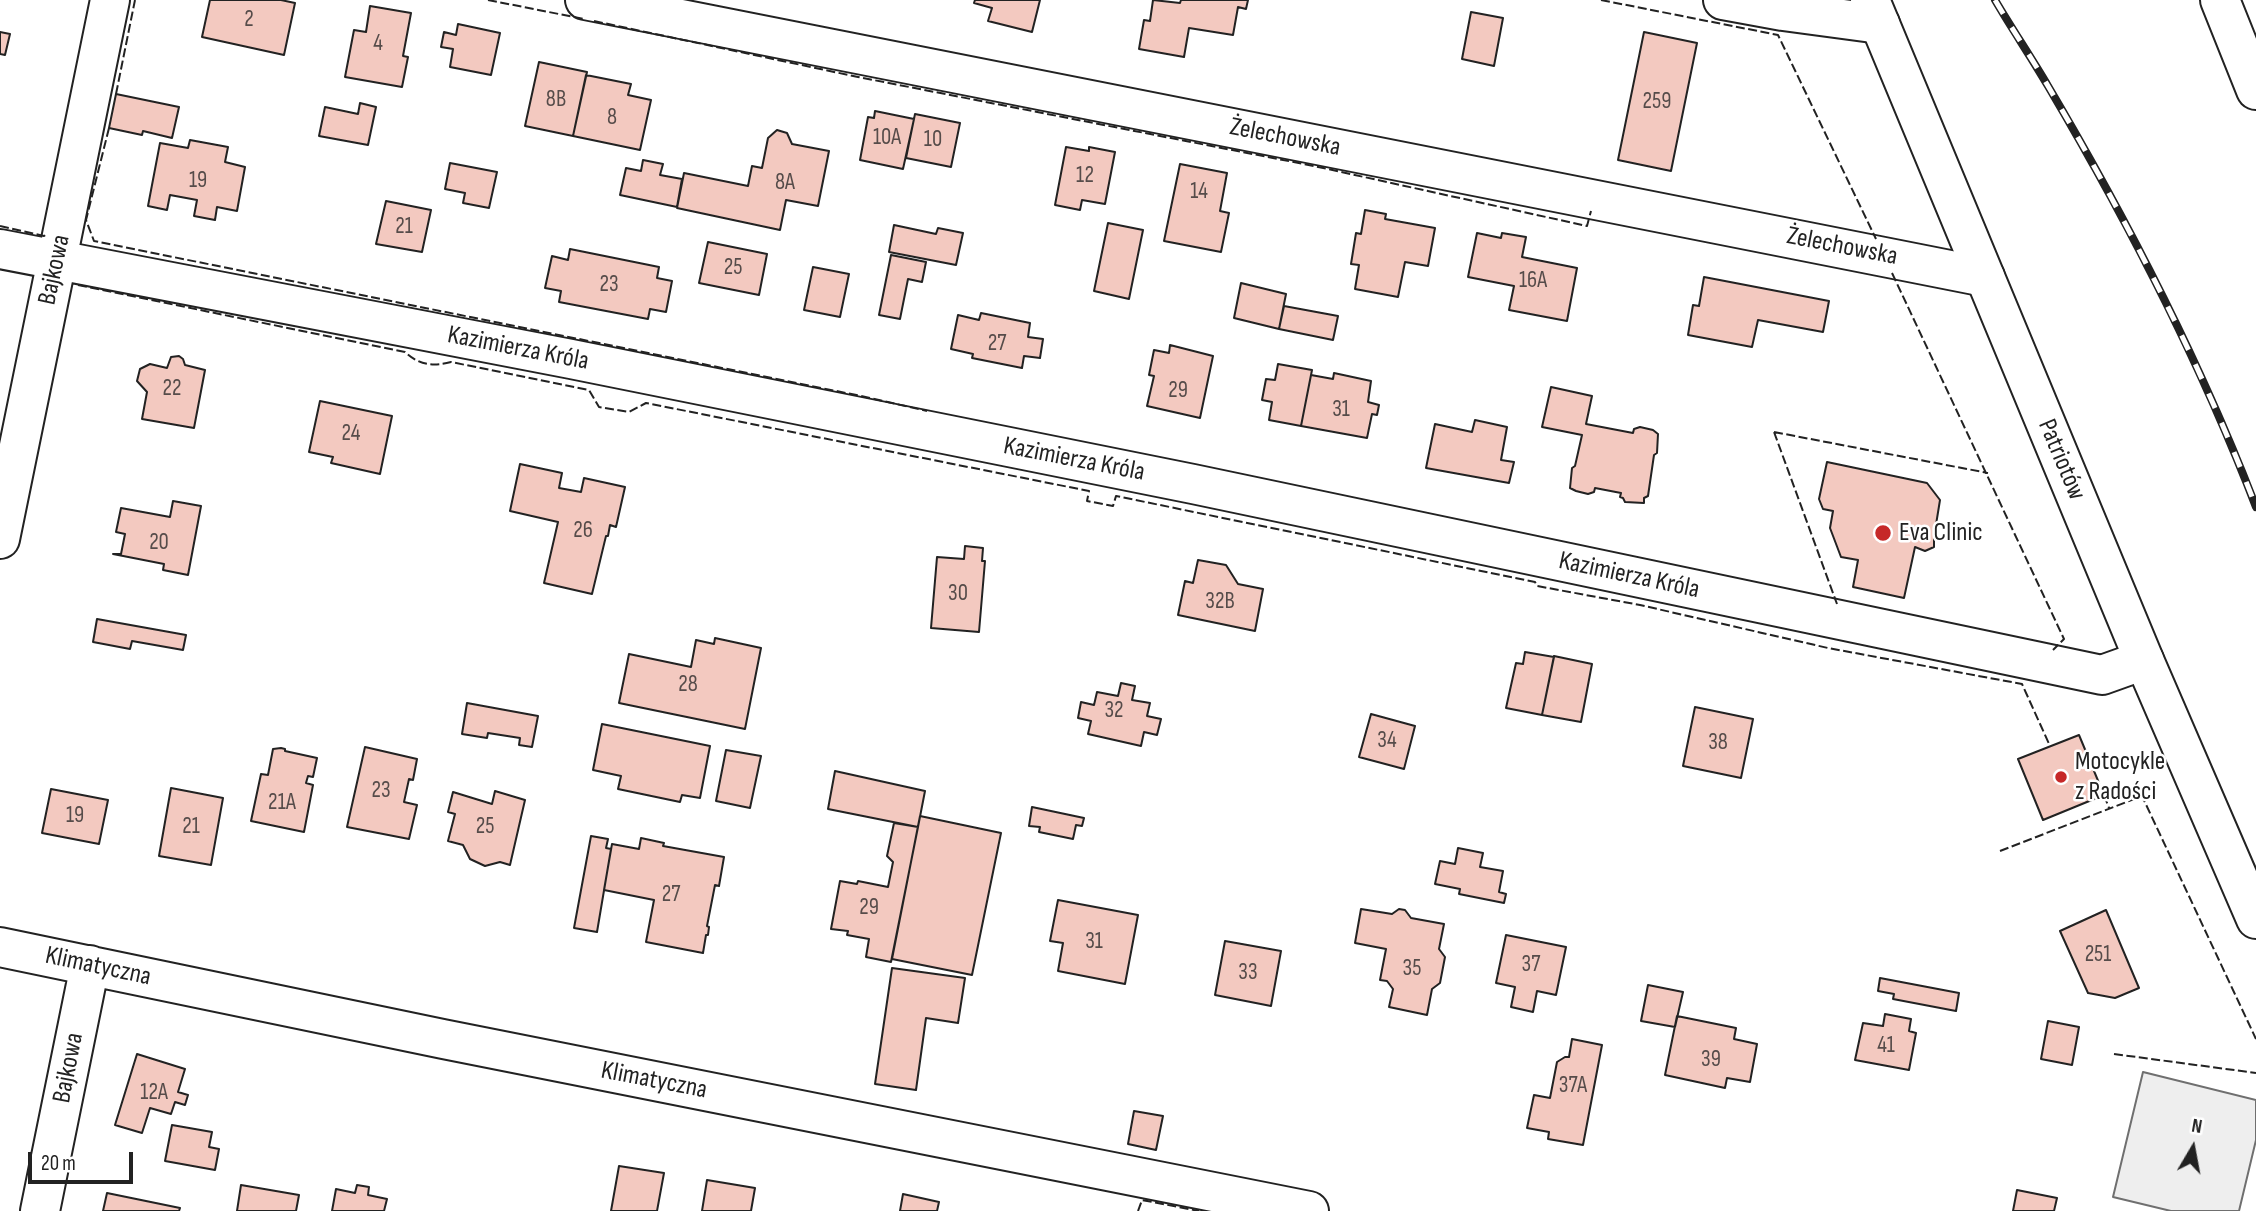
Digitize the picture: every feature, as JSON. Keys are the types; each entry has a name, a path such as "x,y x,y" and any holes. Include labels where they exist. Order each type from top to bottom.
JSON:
{"street":[{"name":"Bajkowa","path":"0,539 110,0"},
{"name":"Żelechowska","path":"585,0 1985,277"},
{"path":"1723,0 1783,11 1875,12"},
{"path":"2221,0 2256,90"},
{"name":"Patriotów","path":"1875,12 2144,660 2256,919"},
{"name":"Kazimierza Króla","path":"0,249 1179,481 2102,675 2144,660"},
{"name":"Klimatyczna","path":"0,947 457,1042 1308,1211"},
{"name":"Bajkowa","path":"40,1211 90,965"}],"shaded area":[{"path":"2143,1072 2256,1100 2256,1140 2239,1211 2171,1211 2113,1197"}],"building":[{"path":"210,0 281,0 295,3 284,55 202,37"},
{"path":"975,0 1040,0 1032,32 988,21 992,8 974,3"},
{"path":"1153,0 1180,3 1181,0 1248,0 1246,9 1238,7 1233,35 1189,28 1184,57 1139,49 1144,20 1150,21"},
{"path":"370,6 411,13 403,56 408,57 402,87 345,77 354,30 366,32"},
{"path":"1471,12 1503,18 1494,66 1462,59"},
{"path":"458,24 500,33 491,75 450,67 453,49 441,47 444,32 456,35"},
{"path":"0,32 10,34 5,55 0,54"},
{"path":"1644,32 1697,43 1671,171 1618,160"},
{"path":"539,62 587,72 573,136 525,126"},
{"path":"586,75 631,84 628,95 651,100 640,150 573,136"},
{"path":"116,94 179,107 172,138 143,131 142,135 109,128"},
{"path":"360,103 376,107 368,145 319,136 325,107 358,114"},
{"path":"875,111 914,119 903,169 860,160 868,117 874,118"},
{"path":"915,114 960,123 951,167 906,158"},
{"path":"777,130 787,133 792,144 829,151 818,206 786,200 780,230 677,208 684,173 748,186 752,166 762,168 768,138"},
{"path":"190,140 228,147 225,162 245,167 237,211 217,207 215,220 194,216 197,200 170,195 167,210 148,206 160,143 188,148"},
{"path":"1066,147 1089,151 1089,147 1115,152 1105,204 1082,200 1080,210 1055,205"},
{"path":"643,160 663,164 660,175 682,179 677,207 620,195 626,168 641,171"},
{"path":"450,163 497,172 489,208 463,203 465,193 445,189"},
{"path":"1180,164 1227,173 1220,211 1229,213 1221,252 1164,241"},
{"path":"386,201 431,210 422,252 376,244"},
{"path":"1365,210 1386,214 1385,219 1435,228 1428,266 1405,262 1398,297 1355,289 1359,265 1351,264 1356,233 1361,234"},
{"path":"1108,223 1143,230 1129,299 1094,291"},
{"path":"894,225 936,234 938,228 963,233 956,265 889,252"},
{"path":"1477,233 1501,238 1502,233 1526,237 1522,257 1577,268 1567,321 1509,310 1514,286 1468,277"},
{"path":"708,242 767,254 759,295 699,283"},
{"path":"570,249 659,267 657,278 672,281 666,312 650,309 648,319 559,302 561,291 545,288 552,256 568,260"},
{"path":"891,255 926,262 922,282 908,279 900,319 879,315"},
{"path":"813,267 849,274 840,317 804,310"},
{"path":"1704,277 1829,301 1823,332 1758,320 1752,347 1688,335 1693,305 1699,306"},
{"path":"1241,283 1286,294 1279,329 1234,318"},
{"path":"1284,306 1338,316 1333,340 1279,329"},
{"path":"981,313 1030,323 1028,337 1043,339 1040,358 1024,356 1022,368 972,358 973,354 951,349 958,315 979,320"},
{"path":"1170,345 1213,356 1200,418 1147,406 1154,376 1149,375 1154,350 1169,353"},
{"path":"179,356 185,365 205,370 194,428 142,419 147,392 137,381 140,369 150,364 167,368 171,357"},
{"path":"1278,364 1312,370 1301,426 1269,420 1272,402 1262,400 1266,379 1275,380"},
{"path":"1334,373 1371,381 1368,402 1379,405 1377,415 1372,414 1367,438 1301,426 1311,375 1333,379"},
{"path":"1551,387 1592,396 1586,424 1633,433 1634,429 1640,427 1658,434 1657,453 1654,455 1648,496 1644,498 1644,503 1625,502 1620,497 1621,493 1595,488 1594,492 1588,494 1570,488 1572,468 1575,466 1582,435 1542,427"},
{"path":"320,401 392,416 380,474 331,463 333,457 309,452"},
{"path":"1475,420 1507,427 1501,460 1514,462 1509,483 1426,468 1435,424 1472,432"},
{"name":"Eva Clinic","path":"1827,462 1927,483 1940,500 1934,547 1925,551 1915,547 1904,598 1853,587 1858,560 1841,557 1830,528 1833,511 1823,509 1819,499"},
{"path":"520,464 562,473 559,488 581,492 584,478 625,487 616,527 610,525 606,536 592,594 544,583 558,522 510,511"},
{"path":"173,501 201,506 188,575 163,570 164,564 113,554 121,554 125,534 116,532 121,508 170,517"},
{"path":"965,546 983,548 982,561 985,561 979,632 931,628 937,557 964,559"},
{"path":"1198,560 1226,565 1238,584 1263,589 1255,631 1178,615 1185,581 1193,583"},
{"path":"97,619 186,635 183,650 132,641 130,649 93,642"},
{"path":"715,638 761,648 745,729 619,703 629,654 691,667 696,640 714,644"},
{"path":"1525,652 1554,657 1542,715 1506,708 1516,663 1523,664"},
{"path":"1554,656 1592,664 1581,722 1542,715"},
{"path":"1121,683 1135,686 1132,700 1150,703 1147,716 1161,719 1157,735 1144,732 1141,746 1088,734 1091,721 1078,718 1081,702 1094,705 1097,692 1118,696"},
{"path":"467,703 538,716 532,747 519,745 520,738 488,733 487,738 462,734"},
{"path":"1695,707 1753,719 1741,778 1683,766"},
{"path":"1371,714 1415,726 1404,769 1359,757"},
{"path":"602,724 710,746 700,798 682,795 680,802 618,789 621,776 593,770"},
{"name":"Motocykle z Radości","path":"2079,735 2104,795 2043,820 2018,759"},
{"path":"365,747 417,759 413,780 409,779 404,802 417,805 409,839 347,827"},
{"path":"281,748 317,758 313,777 308,776 306,783 313,785 304,832 251,821 261,774 268,775 273,749"},
{"path":"726,750 761,756 750,808 716,801"},
{"path":"835,771 925,791 918,827 828,809"},
{"path":"171,788 223,798 211,865 159,856"},
{"path":"51,789 108,800 99,844 42,833"},
{"path":"495,791 525,800 510,865 500,862 485,866 470,859 463,845 448,841 455,814 448,812 453,792 492,804"},
{"path":"1032,807 1084,818 1082,826 1076,825 1073,839 1039,832 1040,827 1029,826"},
{"path":"920,816 1001,833 972,975 892,959"},
{"path":"894,823 918,827 891,962 866,957 869,939 847,935 848,931 831,929 840,881 857,884 858,881 888,887 893,862 887,856"},
{"path":"591,836 608,839 606,848 611,849 597,932 574,928"},
{"path":"641,838 664,843 663,846 724,857 719,886 715,885 703,953 646,942 654,900 604,890 612,844 639,849"},
{"path":"1458,848 1483,853 1480,867 1503,871 1499,892 1506,894 1504,903 1459,894 1460,889 1435,884 1440,861 1455,864"},
{"path":"1058,900 1138,915 1125,984 1058,971 1063,943 1050,941"},
{"path":"1361,909 1392,914 1399,909 1405,910 1411,918 1444,924 1439,949 1445,957 1440,983 1432,989 1427,1015 1389,1007 1393,989 1387,981 1380,980 1386,949 1355,943"},
{"path":"2106,910 2139,988 2115,998 2088,993 2060,931"},
{"path":"1506,935 1566,947 1556,995 1537,991 1533,1012 1511,1007 1515,987 1496,983"},
{"path":"1225,941 1281,951 1271,1006 1215,995"},
{"path":"892,968 965,978 958,1023 926,1018 916,1090 875,1084"},
{"path":"1880,978 1959,993 1956,1011 1893,999 1894,994 1878,991"},
{"path":"1648,985 1683,992 1675,1027 1641,1021"},
{"path":"1885,1014 1911,1019 1909,1031 1916,1033 1909,1070 1855,1060 1863,1023 1883,1026"},
{"path":"1677,1016 1736,1028 1734,1039 1757,1044 1750,1082 1727,1078 1725,1088 1665,1075"},
{"path":"2048,1021 2079,1027 2072,1065 2041,1059"},
{"path":"1572,1039 1602,1045 1583,1145 1548,1139 1549,1132 1527,1128 1534,1095 1550,1098 1557,1062 1569,1057"},
{"path":"137,1054 185,1069 178,1092 188,1095 185,1105 175,1102 171,1114 150,1108 142,1133 115,1125"},
{"path":"1134,1111 1163,1116 1156,1150 1128,1144"},
{"path":"172,1125 212,1132 209,1147 219,1149 215,1170 165,1161"},
{"path":"619,1166 664,1173 657,1211 611,1211"},
{"path":"707,1180 755,1188 751,1211 702,1211"},
{"path":"241,1185 299,1195 296,1211 237,1211"},
{"path":"357,1185 369,1187 368,1195 387,1199 384,1211 332,1211 336,1189 355,1193"},
{"path":"2017,1190 2057,1198 2054,1211 2013,1211"},
{"path":"107,1193 180,1208 179,1211 103,1211"},
{"path":"903,1194 939,1202 937,1211 900,1211"}],"railway":[{"path":"1995,0 2077,136 2161,292 2211,399 2256,507"}],"fence":[{"path":"116,94 135,0"},
{"path":"488,0 584,19"},
{"path":"1601,0 1778,35 1876,239"},
{"path":"594,21 858,77 1314,166 1587,226 1591,211"},
{"path":"109,128 86,220 94,241 927,411"},
{"path":"0,226 44,236 47,234"},
{"path":"1892,273 2064,639 2053,650"},
{"path":"78,285 405,352 426,364 451,362 589,390 599,407 629,412 646,403 1089,491 1087,501 1113,506 1116,496 1535,582 1537,586 1640,605 1828,648 2022,684 2050,746"},
{"path":"1774,432 1988,473"},
{"path":"1774,432 1837,604"},
{"path":"2104,795 2109,808"},
{"path":"2000,851 2142,796 2256,1039"},
{"path":"2114,1054 2256,1073"},
{"path":"1138,1211 1142,1200 1199,1211"}],"place":[{"name":"Eva Clinic","path":"1883,533"},
{"name":"Motocykle z Radości","path":"2061,777"}]}
